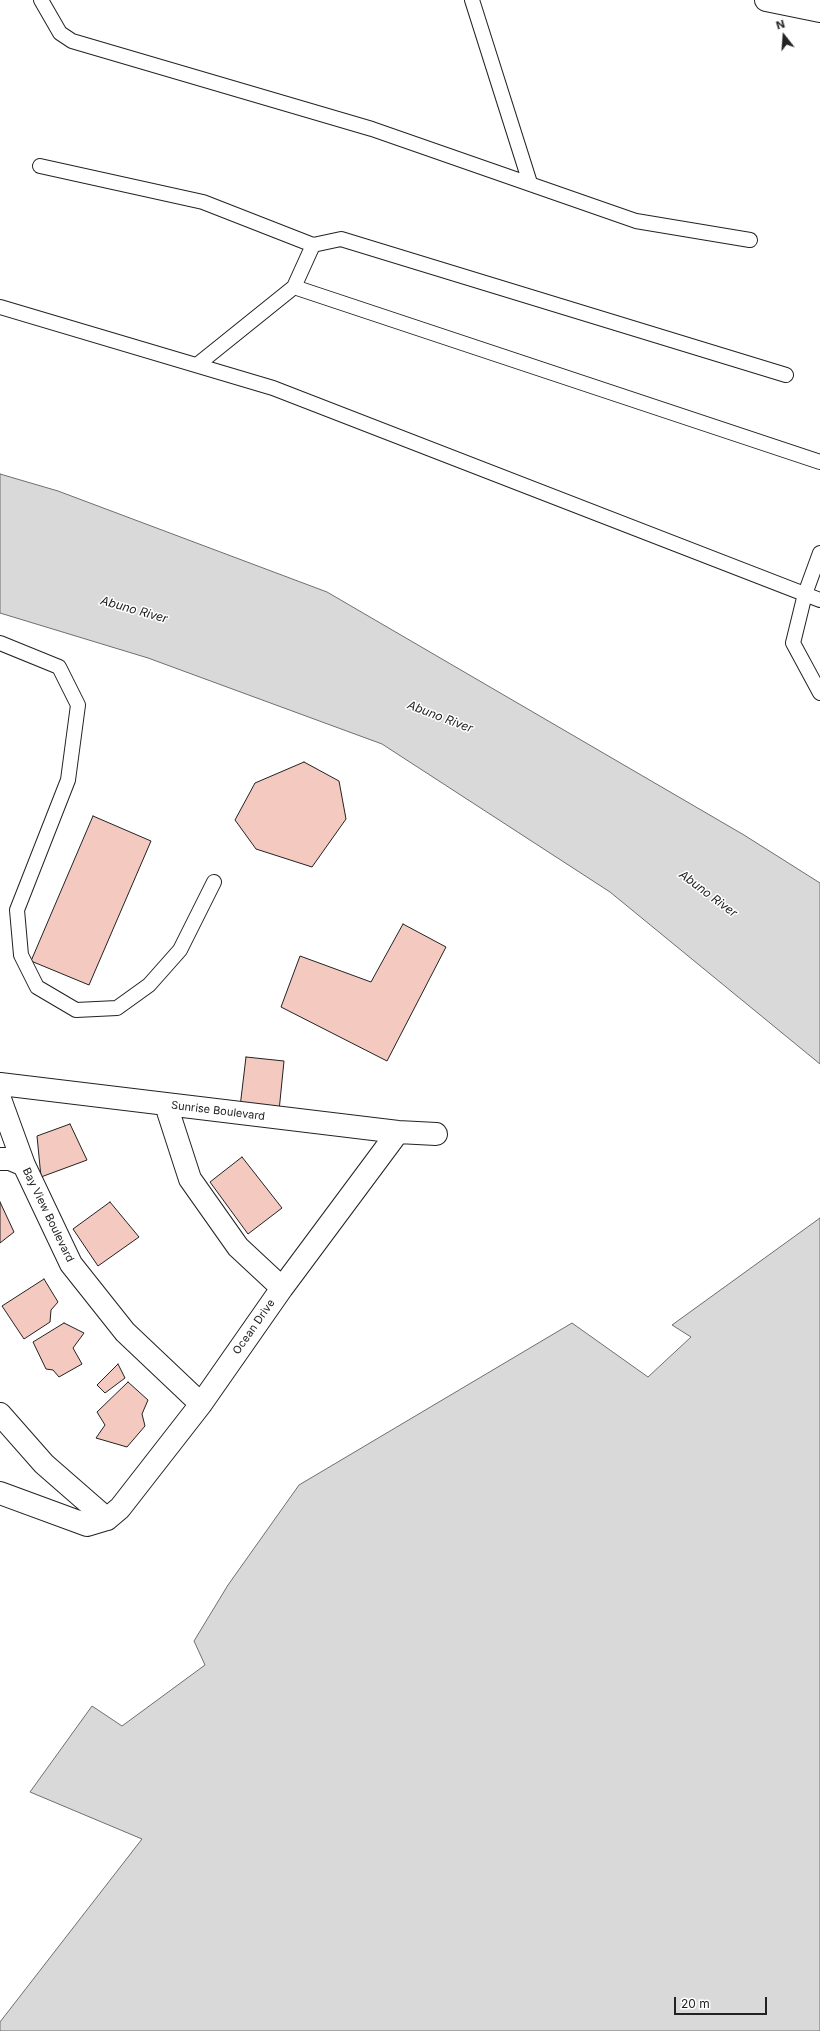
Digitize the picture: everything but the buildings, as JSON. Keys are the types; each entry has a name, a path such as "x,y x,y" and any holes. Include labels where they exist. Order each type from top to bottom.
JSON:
{"street":[{"path":"766,0 820,11"},
{"name":"Sunrise Boulevard","path":"0,1084 398,1132 436,1134"},
{"name":"Bay View Boulevard","path":"0,1099 24,1165 71,1264 126,1332 201,1404"},
{"path":"166,1105 190,1179 238,1247 282,1288"},
{"name":"Ocean Drive","path":"107,1519 120,1508 201,1404 282,1288 398,1132"},
{"path":"0,1159 10,1159 24,1165"},
{"path":"0,1414 44,1464 107,1519"},
{"path":"0,1493 87,1525 107,1519"}],"lane":[{"path":"41,0 60,33 72,41 372,129 636,221 750,240"},
{"path":"472,0 530,183"},
{"path":"40,166 203,202 313,245 341,239 786,375"},
{"path":"197,365 294,287 313,245"},
{"path":"294,287 820,462"},
{"path":"0,307 273,388 820,600"},
{"path":"820,553 805,594 793,643 820,693"},
{"path":"0,643 59,667 78,705 68,780 17,910 21,955 37,987 76,1010 117,1008 149,986 180,950 214,882"}],"water":[{"name":"Abuno River","path":"0,474 58,491 327,592 744,835 820,883 820,1064 610,892 382,744 148,658 0,613"},
{"path":"820,1218 820,2031 0,2031 0,2022 142,1839 30,1792 92,1706 122,1726 205,1665 194,1641 228,1585 299,1485 572,1323 648,1377 691,1337 672,1325"}]}
